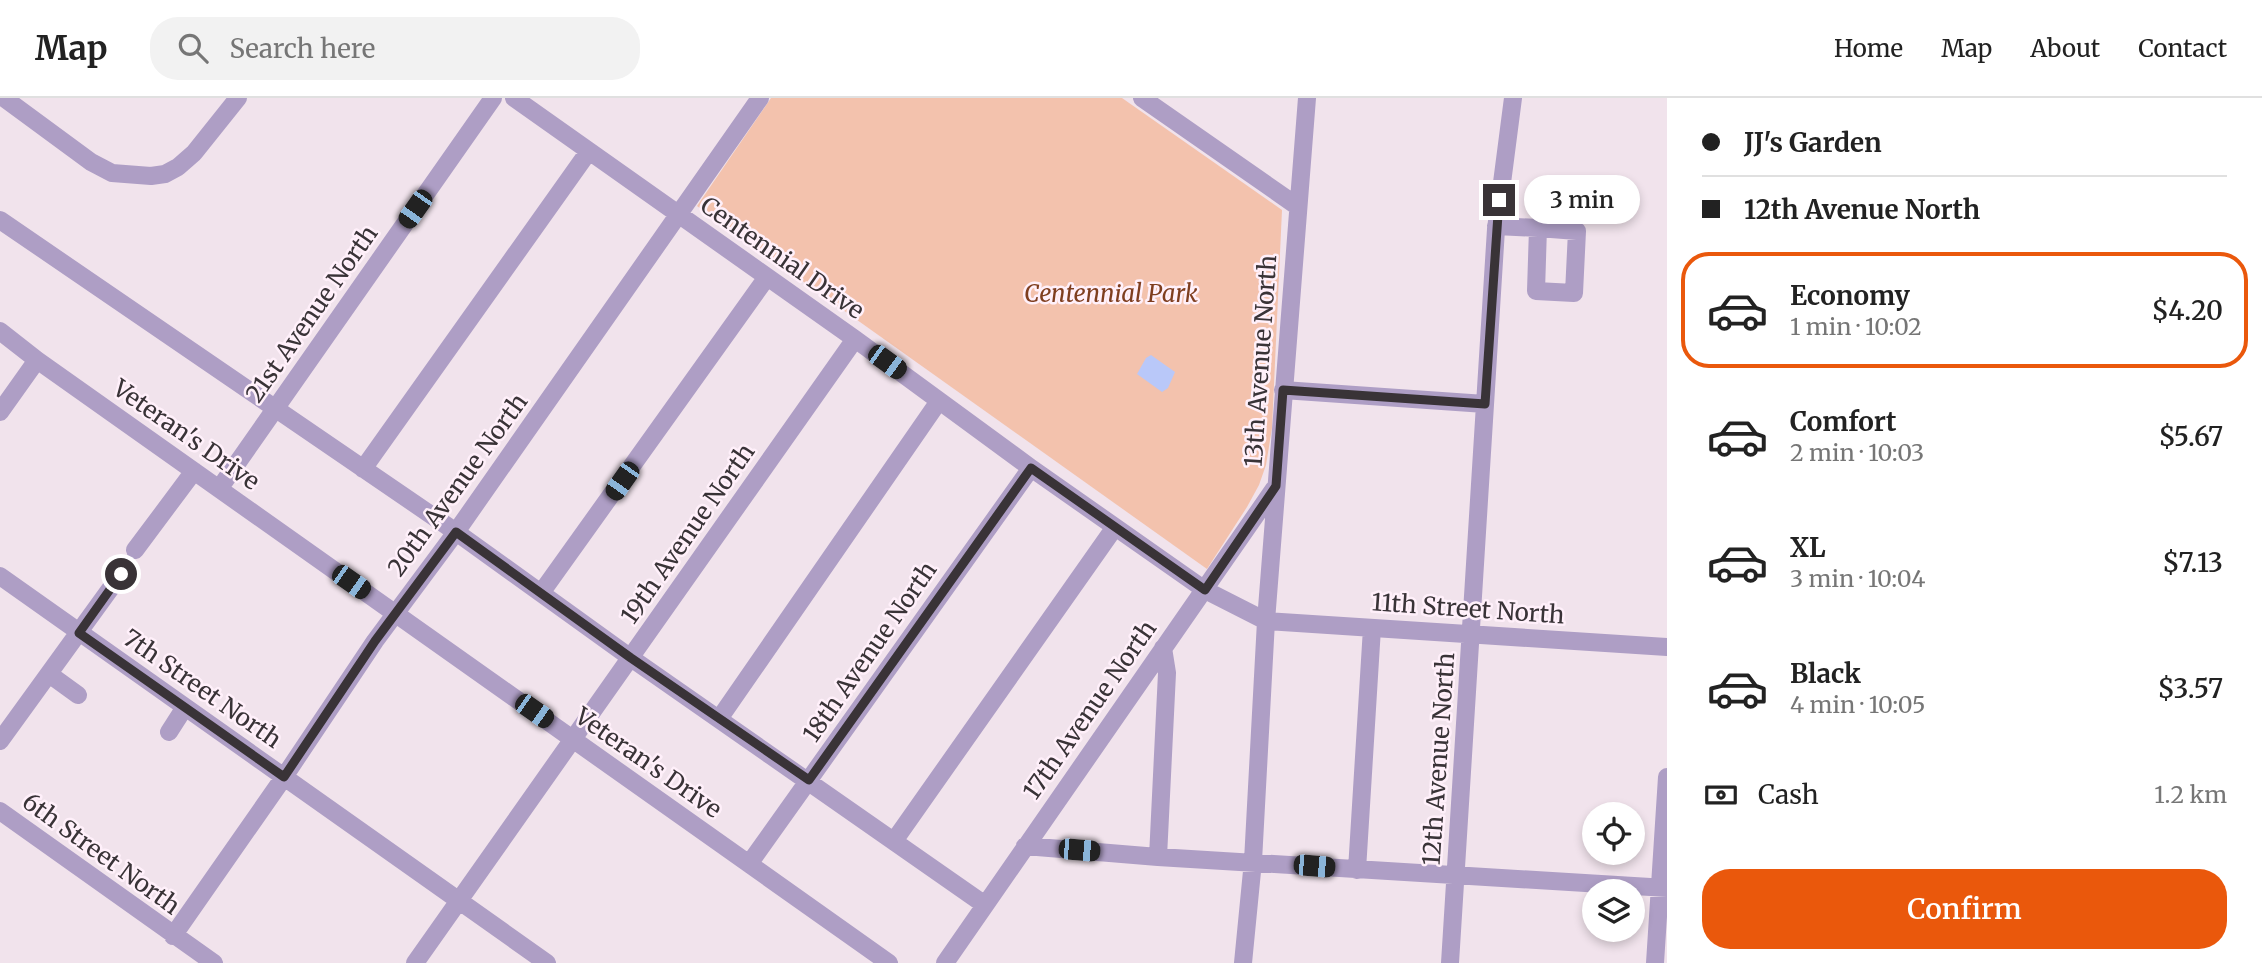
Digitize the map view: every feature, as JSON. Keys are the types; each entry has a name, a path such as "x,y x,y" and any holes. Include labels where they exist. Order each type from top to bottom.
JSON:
{"street":[{"path":"4,98 91,162 112,173 151,176 165,174 194,153 238,98"},
{"name":"21st Avenue North","path":"219,489 493,98"},
{"name":"Centennial Drive","path":"514,98 1205,590 1266,621"},
{"name":"20th Avenue North","path":"173,936 395,613 456,532 760,98"},
{"path":"1142,98 1297,206"},
{"name":"13th Avenue North","path":"1243,963 1253,861 1266,621 1307,98"},
{"name":"12th Avenue North","path":"1450,963 1496,226 1513,98"},
{"path":"363,469 589,151"},
{"path":"0,220 456,532 631,658 985,905"},
{"path":"1496,226 1538,228"},
{"path":"541,593 767,278"},
{"name":"Veteran's Drive","path":"0,331 37,360 889,963"},
{"name":"19th Avenue North","path":"415,963 459,901 493,866 547,790 573,739 855,339"},
{"path":"0,412 37,360"},
{"path":"1283,390 1485,404"},
{"path":"719,719 939,401"},
{"name":"18th Avenue North","path":"749,864 1031,468"},
{"path":"135,550 194,471"},
{"name":"17th Avenue North","path":"945,963 1276,486"},
{"path":"894,841 1115,527"},
{"path":"0,741 121,574"},
{"name":"7th Street North","path":"2,581 547,963"},
{"name":"11th Street North","path":"1266,621 1667,647"},
{"path":"1357,870 1372,628"},
{"path":"1158,857 1167,673 1163,648"},
{"path":"49,674 78,695"},
{"path":"169,732 185,707"},
{"path":"1655,963 1664,888 1667,777"},
{"name":"6th Street North","path":"0,811 214,963"},
{"path":"1025,846 1158,857 1664,888"}],"green space":[{"name":"Centennial Park","path":"771,98 1122,98 1282,210 1272,428 1266,465 1247,507 1207,569 697,206"}],"water":[{"path":"1151,355 1175,372 1168,388 1162,392 1137,374 1146,358"}],"route":[{"path":"121,574 79,633 284,777 375,641 456,532 631,658 809,780 1031,468 1205,590 1276,486 1283,390 1485,404 1499,200"}]}
